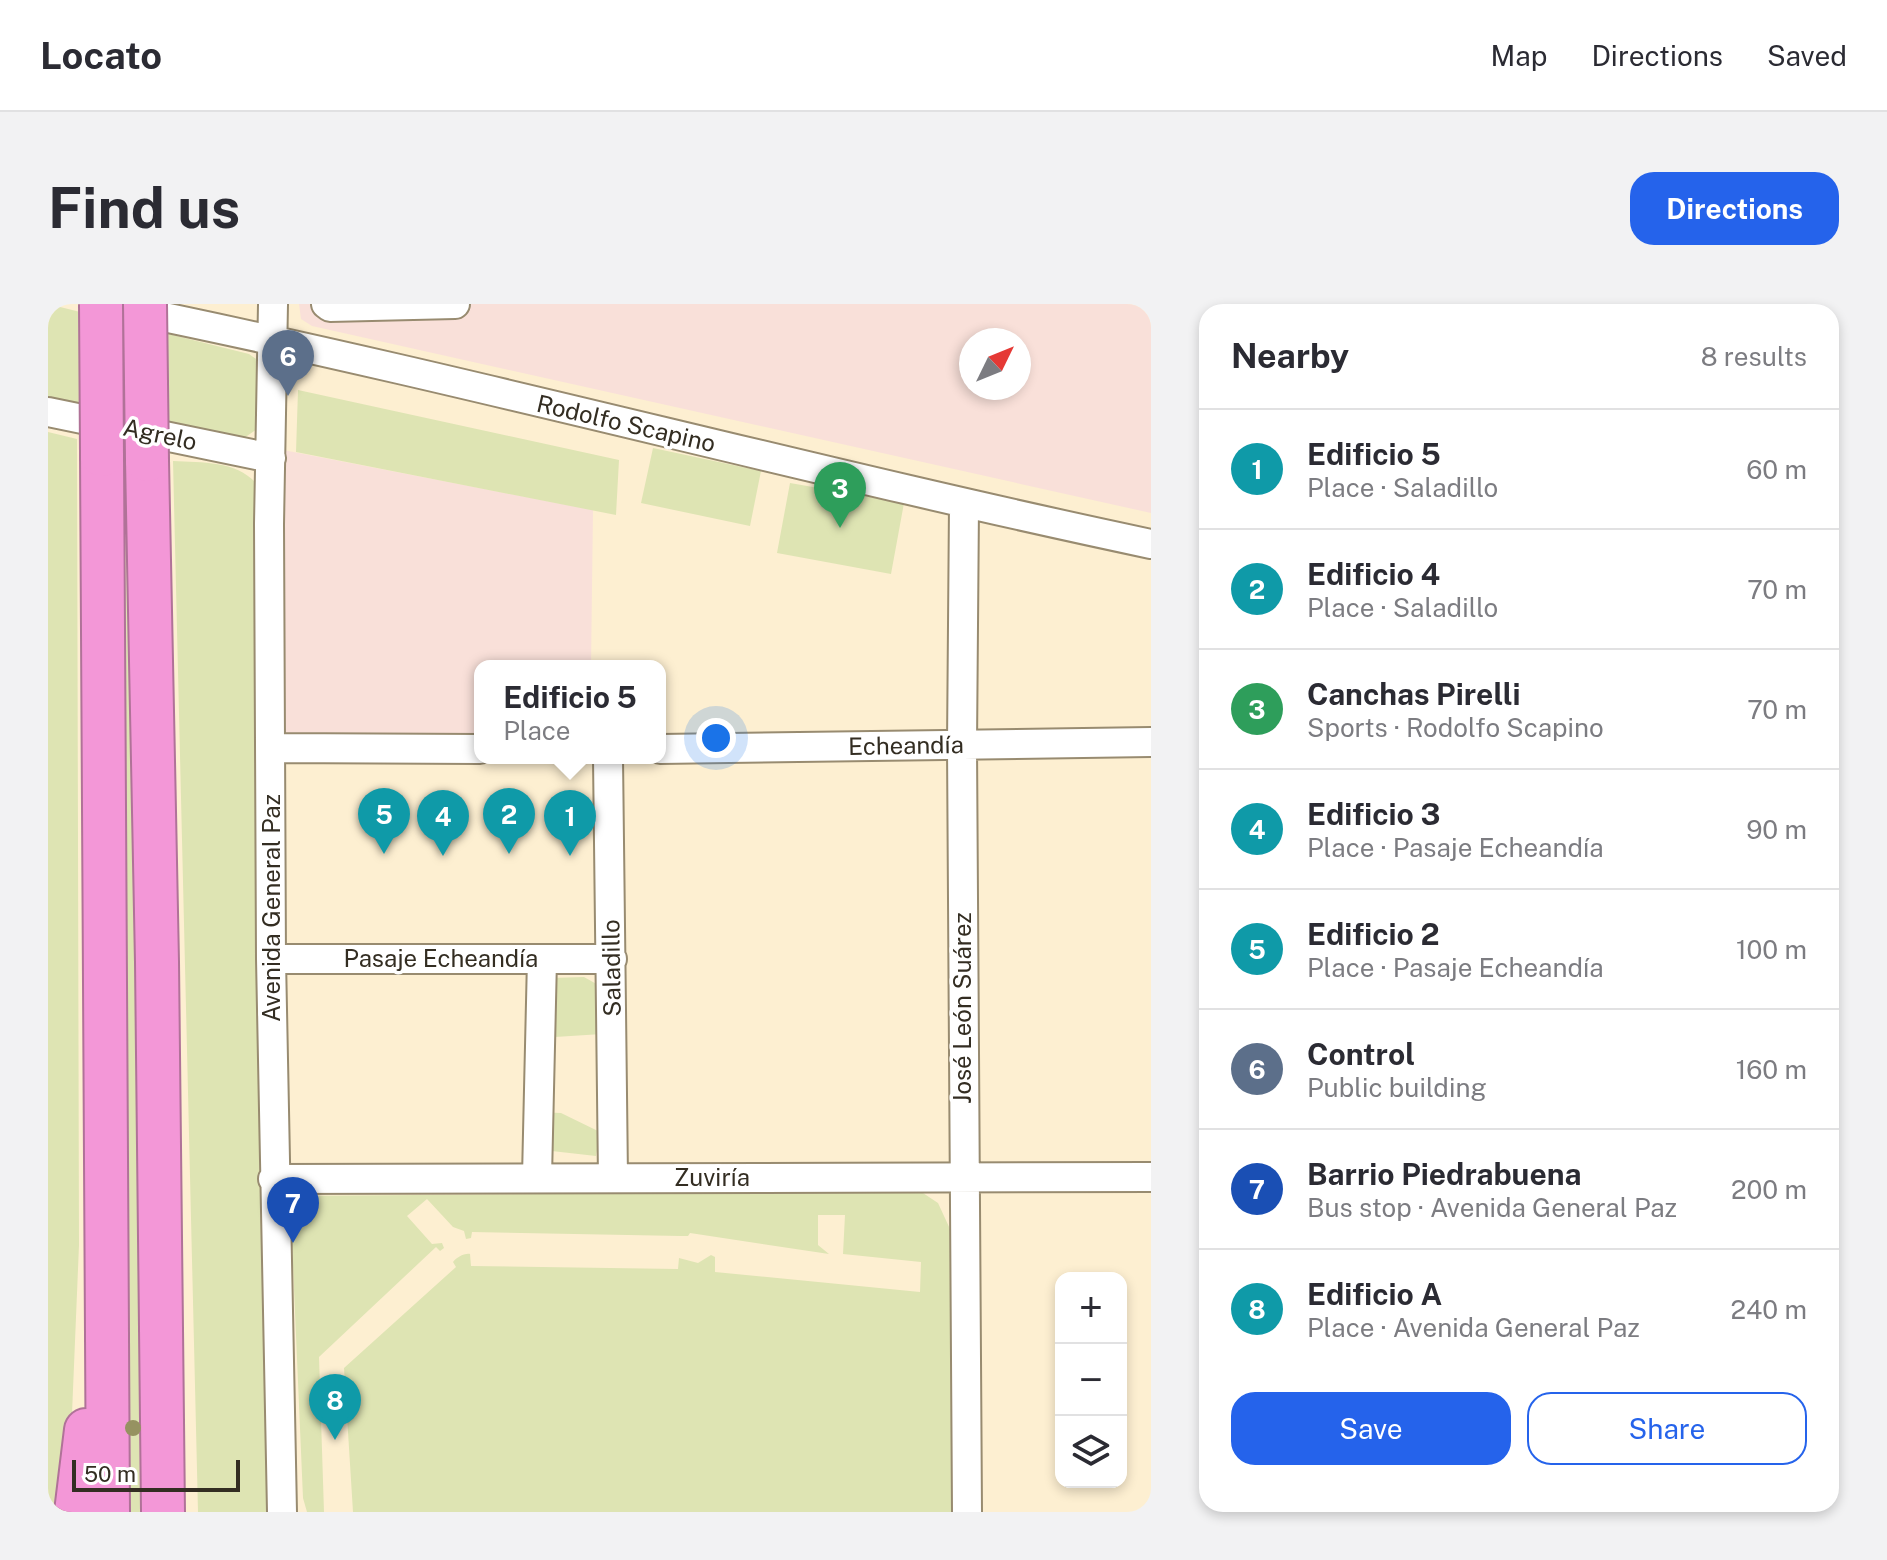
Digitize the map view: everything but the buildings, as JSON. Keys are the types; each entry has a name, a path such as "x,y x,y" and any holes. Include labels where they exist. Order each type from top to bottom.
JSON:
{"highway":[{"path":"100,304 108,1512"},
{"path":"145,304 163,1512"},
{"path":"76,1512 106,1282"},
{"path":"161,1391 175,1512"}],"street":[{"name":"Rodolfo Scapino","path":"100,304 273,340 964,505 1151,544"},
{"name":"Avenida General Paz","path":"273,304 271,959 282,1512"},
{"path":"326,304 330,307 455,304"},
{"name":"Agrelo","path":"48,412 271,458"},
{"name":"José León Suárez","path":"964,505 963,1177 967,1512"},
{"name":"Echeandía","path":"666,749 1151,742"},
{"path":"272,748 474,749"},
{"name":"Saladillo","path":"608,764 613,1178"},
{"name":"Pasaje Echeandía","path":"271,959 612,959"},
{"path":"537,1177 542,959"},
{"name":"Zuviría","path":"273,1179 1151,1177"}],"shaded area":[{"path":"299,304 1151,304 1151,513 312,326 301,319"},
{"path":"283,450 593,510 591,660 474,660 474,743 282,735"}],"green space":[{"path":"48,304 249,354 259,361 260,427 244,438 48,400"},
{"path":"298,390 619,460 616,515 296,452"},
{"path":"48,432 77,439 79,1245 71,1438 63,1512 48,1512"},
{"path":"653,448 761,471 750,526 641,503"},
{"path":"173,461 232,468 252,479 260,488 270,1512 198,1512"},
{"path":"790,483 904,503 891,574 777,553"},
{"path":"126,540 130,543 143,1512 127,1512 122,543"},
{"path":"584,977 600,986 602,1034 555,1037 550,978"},
{"path":"536,1112 561,1113 600,1132 596,1156 534,1149"},
{"path":"920,1191 938,1203 950,1229 953,1512 353,1512 344,1368 456,1267 453,1262 463,1255 470,1254 471,1266 678,1269 679,1258 698,1263 711,1255 715,1257 715,1272 920,1292 921,1262 843,1254 845,1215 818,1215 818,1245 829,1254 690,1233 681,1236 472,1232 471,1238 466,1239 464,1231 453,1227 427,1199 407,1216 432,1244 442,1243 444,1248 440,1251 436,1247 319,1357 324,1512 307,1512 303,1498 290,1196"}],"place":[{"name":"Control","path":"288,396"},
{"name":"Canchas Pirelli","path":"840,528"},
{"name":"Edificio 2","path":"384,854"},
{"name":"Edificio 4","path":"509,854"},
{"name":"Edificio 3","path":"443,856"},
{"name":"Edificio 5","path":"570,856"},
{"name":"Barrio Piedrabuena","path":"293,1243"},
{"name":"Edificio A","path":"335,1440"}]}
